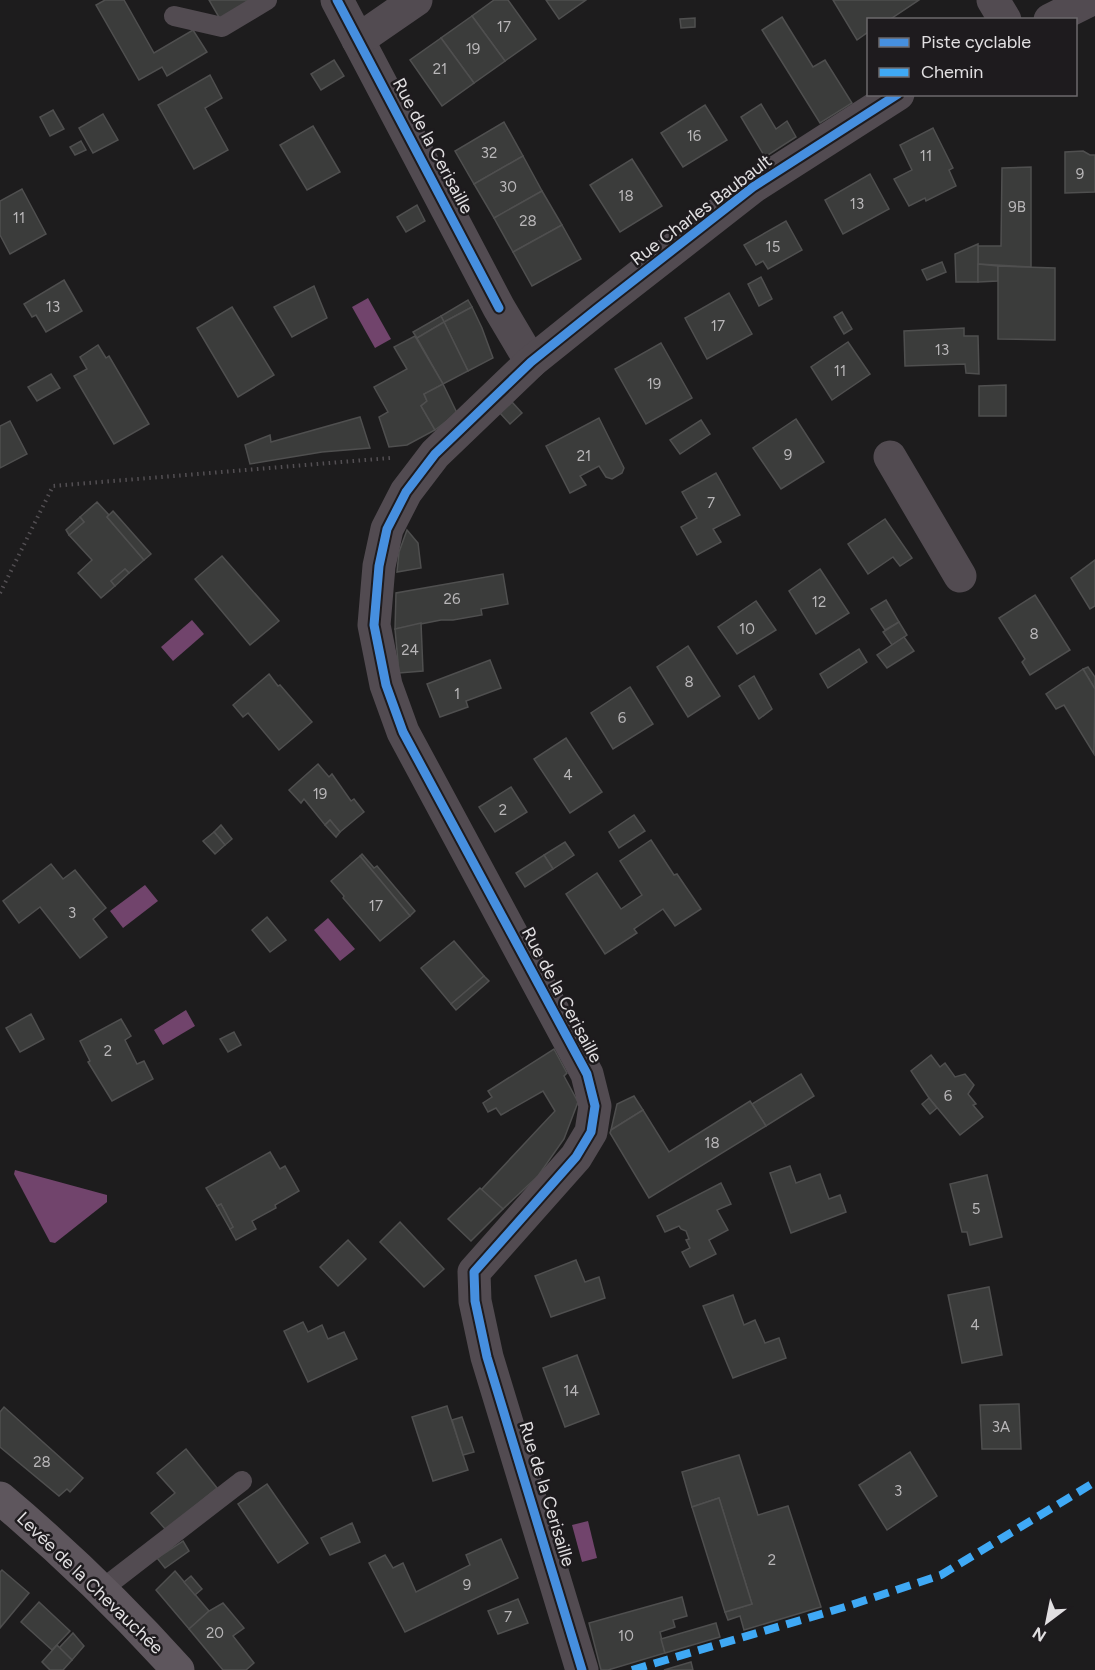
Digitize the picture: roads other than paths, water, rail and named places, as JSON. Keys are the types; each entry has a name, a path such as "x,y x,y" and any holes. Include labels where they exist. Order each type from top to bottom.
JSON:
{"street":[{"name":"Rue de la Cerisaille","path":"337,0 500,308 531,362 435,454 406,492 387,529 380,566 374,625 386,685 403,732 587,1074 595,1106 591,1132 576,1157 474,1272 475,1301 487,1357 582,1670"},
{"path":"358,39 416,0"},
{"path":"993,0 1004,18"},
{"path":"1054,18 1090,0"},
{"name":"Rue Charles Baubault","path":"531,362 753,187 895,96"},
{"path":"890,457 960,576"},
{"name":"Levée de la Chevauchée","path":"0,1498 134,1622 178,1670"}],"lane":[{"path":"174,16 222,27 267,0"},
{"path":"100,1590 242,1481"}]}
